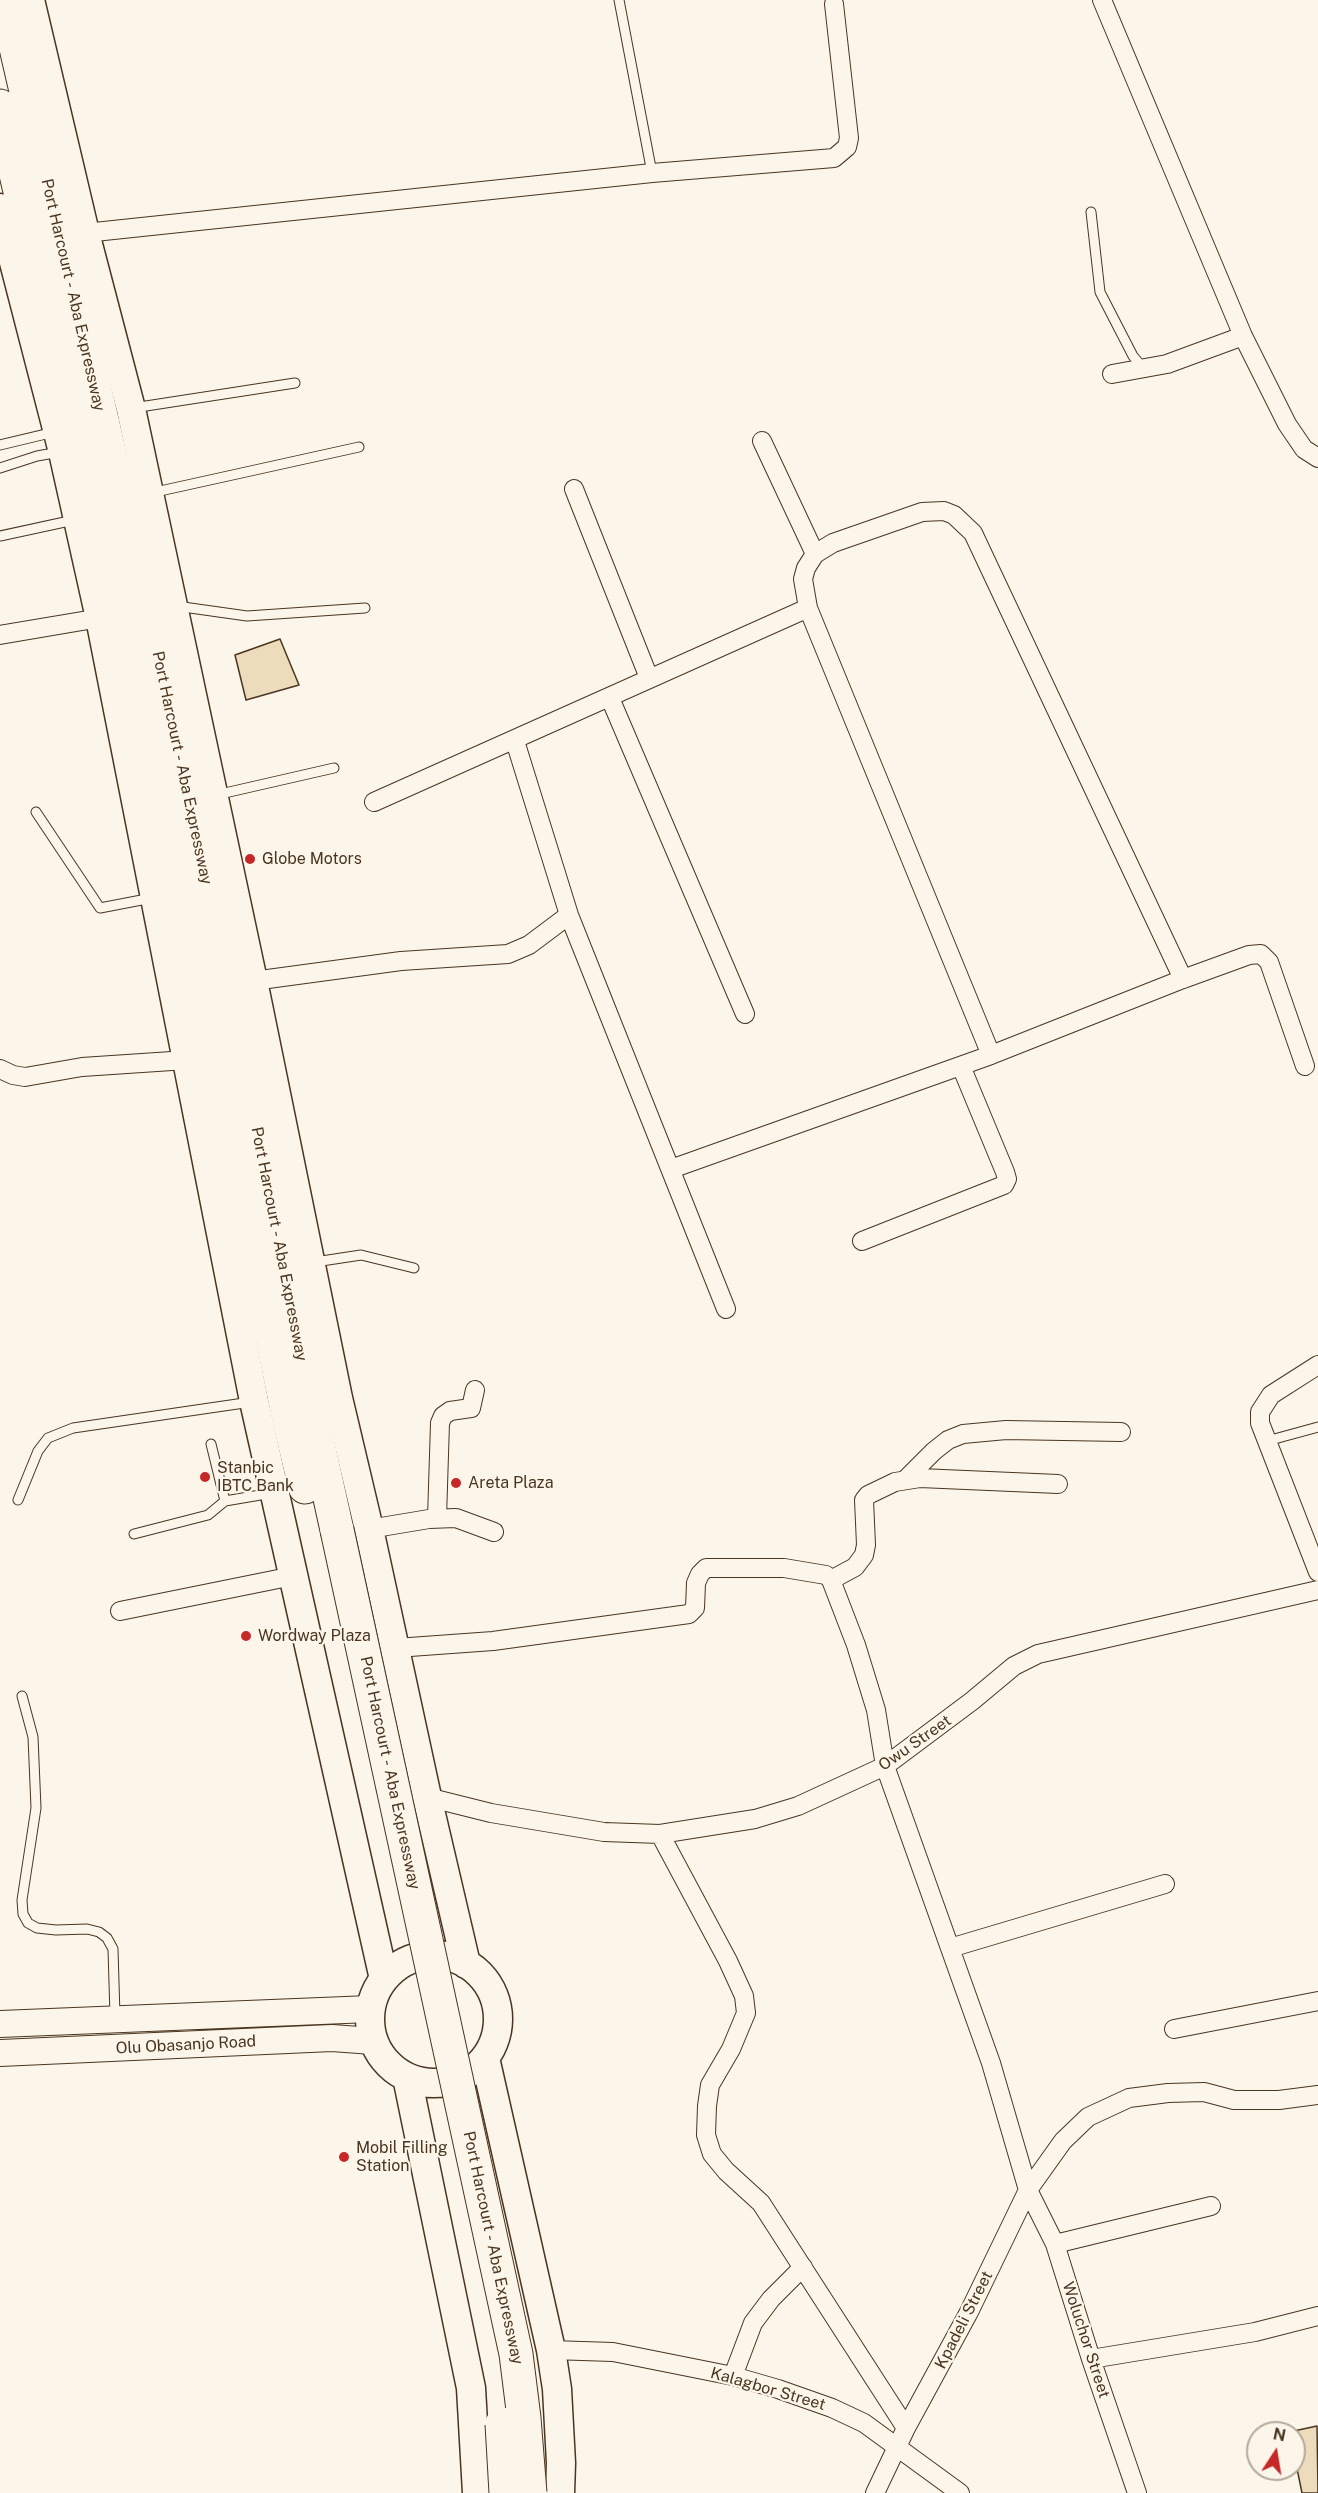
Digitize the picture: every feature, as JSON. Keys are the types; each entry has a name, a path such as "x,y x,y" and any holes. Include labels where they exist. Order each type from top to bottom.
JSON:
{"highway":[{"name":"Port Harcourt - Aba Expressway","path":"5,0 172,720 244,1064 309,1403 327,1531 494,2360 502,2420 506,2493"},
{"name":"Port Harcourt - Aba Expressway","path":"0,106 95,511 179,885 289,1420 327,1531 516,2354 530,2493"}],"main road":[{"path":"30,0 85,233 131,409 253,981 338,1398 466,1964"},
{"path":"0,208 60,442 100,618 254,1401 384,1978"},
{"path":"422,1957 449,1957 466,1964 486,1982 497,2007 498,2024 494,2042 485,2058 471,2072 453,2081 434,2084 415,2081 397,2072 383,2058 373,2041 370,2025 370,2009 375,1993 384,1978 397,1966 422,1957"},
{"name":"Olu Obasanjo Road","path":"0,2024 370,2009"},
{"name":"Olu Obasanjo Road","path":"0,2053 332,2038 373,2041"},
{"path":"485,2058 551,2350 557,2388 561,2463 560,2493"},
{"path":"407,2077 471,2388 477,2493"}],"street":[{"path":"1102,0 1243,336 1287,424 1304,449 1318,458"},
{"path":"85,233 652,173 826,160 842,153 848,147 849,138 834,4"},
{"path":"1112,374 1167,364 1243,336"},
{"path":"762,441 815,555"},
{"path":"574,489 649,678"},
{"path":"991,1055 808,608 803,579 806,568 815,555 833,543 922,512 944,511 954,515 973,533 1183,978"},
{"path":"374,802 515,741 649,678 808,608"},
{"path":"0,635 100,618"},
{"path":"610,698 745,1014"},
{"path":"515,741 569,915 726,1309"},
{"path":"253,981 401,961 508,954 529,945 569,915"},
{"path":"671,1169 991,1055 1183,978 1249,955 1261,954 1269,962 1305,1066"},
{"path":"0,1069 26,1077 82,1067 187,1060"},
{"path":"862,1240 1004,1185 1007,1179 1005,1172 961,1066"},
{"path":"1318,1365 1271,1395 1260,1412 1260,1423 1318,1572"},
{"path":"437,1518 440,1423 443,1416 450,1411 471,1408 475,1390"},
{"path":"905,1480 934,1451 948,1440 963,1434 1005,1430 1121,1432"},
{"path":"396,1648 493,1641 689,1614 694,1608 696,1583 706,1568 784,1568 826,1575 831,1580 855,1567 864,1555 866,1545 864,1500 868,1495 895,1482 920,1478 1058,1484"},
{"path":"369,1529 437,1518 456,1518 494,1532"},
{"path":"120,1611 293,1576"},
{"name":"Woluchor Street","path":"831,1580 856,1645 876,1710 885,1766 991,2063 1028,2190 1055,2244 1137,2493"},
{"name":"Owu Street","path":"427,1797 491,1813 604,1832 660,1834 755,1819 798,1806 885,1766 972,1701 1014,1666 1038,1654 1318,1590"},
{"path":"660,1834 728,1961 744,1996 746,2013 731,2049 710,2085 706,2135 712,2154 726,2171 761,2203 906,2428"},
{"path":"950,1948 1165,1884"},
{"path":"1174,2029 1318,2001"},
{"name":"Kpadeli Street","path":"875,2493 906,2428 969,2312 1028,2190 1063,2141 1088,2116 1129,2098 1168,2093 1204,2092 1234,2100 1279,2100 1318,2095"},
{"path":"1055,2244 1211,2206"},
{"path":"733,2376 753,2324 771,2299 803,2267"},
{"path":"1091,2359 1255,2332 1318,2316"},
{"name":"Kalagbor Street","path":"551,2350 613,2352 733,2376 832,2408 864,2423 960,2493"}],"lane":[{"path":"619,0 652,173"},
{"path":"1091,212 1100,292 1132,356 1143,368"},
{"path":"131,409 295,383"},
{"path":"0,445 60,442"},
{"path":"0,468 37,456 60,442"},
{"path":"148,494 359,447"},
{"path":"0,536 78,519"},
{"path":"174,606 247,616 365,608"},
{"path":"214,796 334,768"},
{"path":"36,812 100,908 154,898"},
{"path":"309,1263 360,1255 414,1268"},
{"path":"18,1500 38,1451 48,1438 73,1428 254,1401"},
{"path":"1267,1441 1318,1427"},
{"path":"211,1444 225,1501"},
{"path":"134,1534 208,1515 225,1501 274,1492"},
{"path":"22,1696 33,1737 36,1808 22,1900 23,1914 28,1923 38,1928 87,1929 99,1932 107,1938 113,1949 115,2020"}],"building":[{"path":"280,639 299,685 246,700 235,655"},
{"path":"1317,2426 1318,2493 1302,2493 1300,2481 1306,2481 1306,2428"}],"place":[{"name":"Globe Motors","path":"250,859"},
{"name":"Stanbic IBTC Bank","path":"205,1477"},
{"name":"Areta Plaza","path":"456,1483"},
{"name":"Wordway Plaza","path":"246,1636"},
{"name":"Mobil Filling Station","path":"344,2157"}]}
